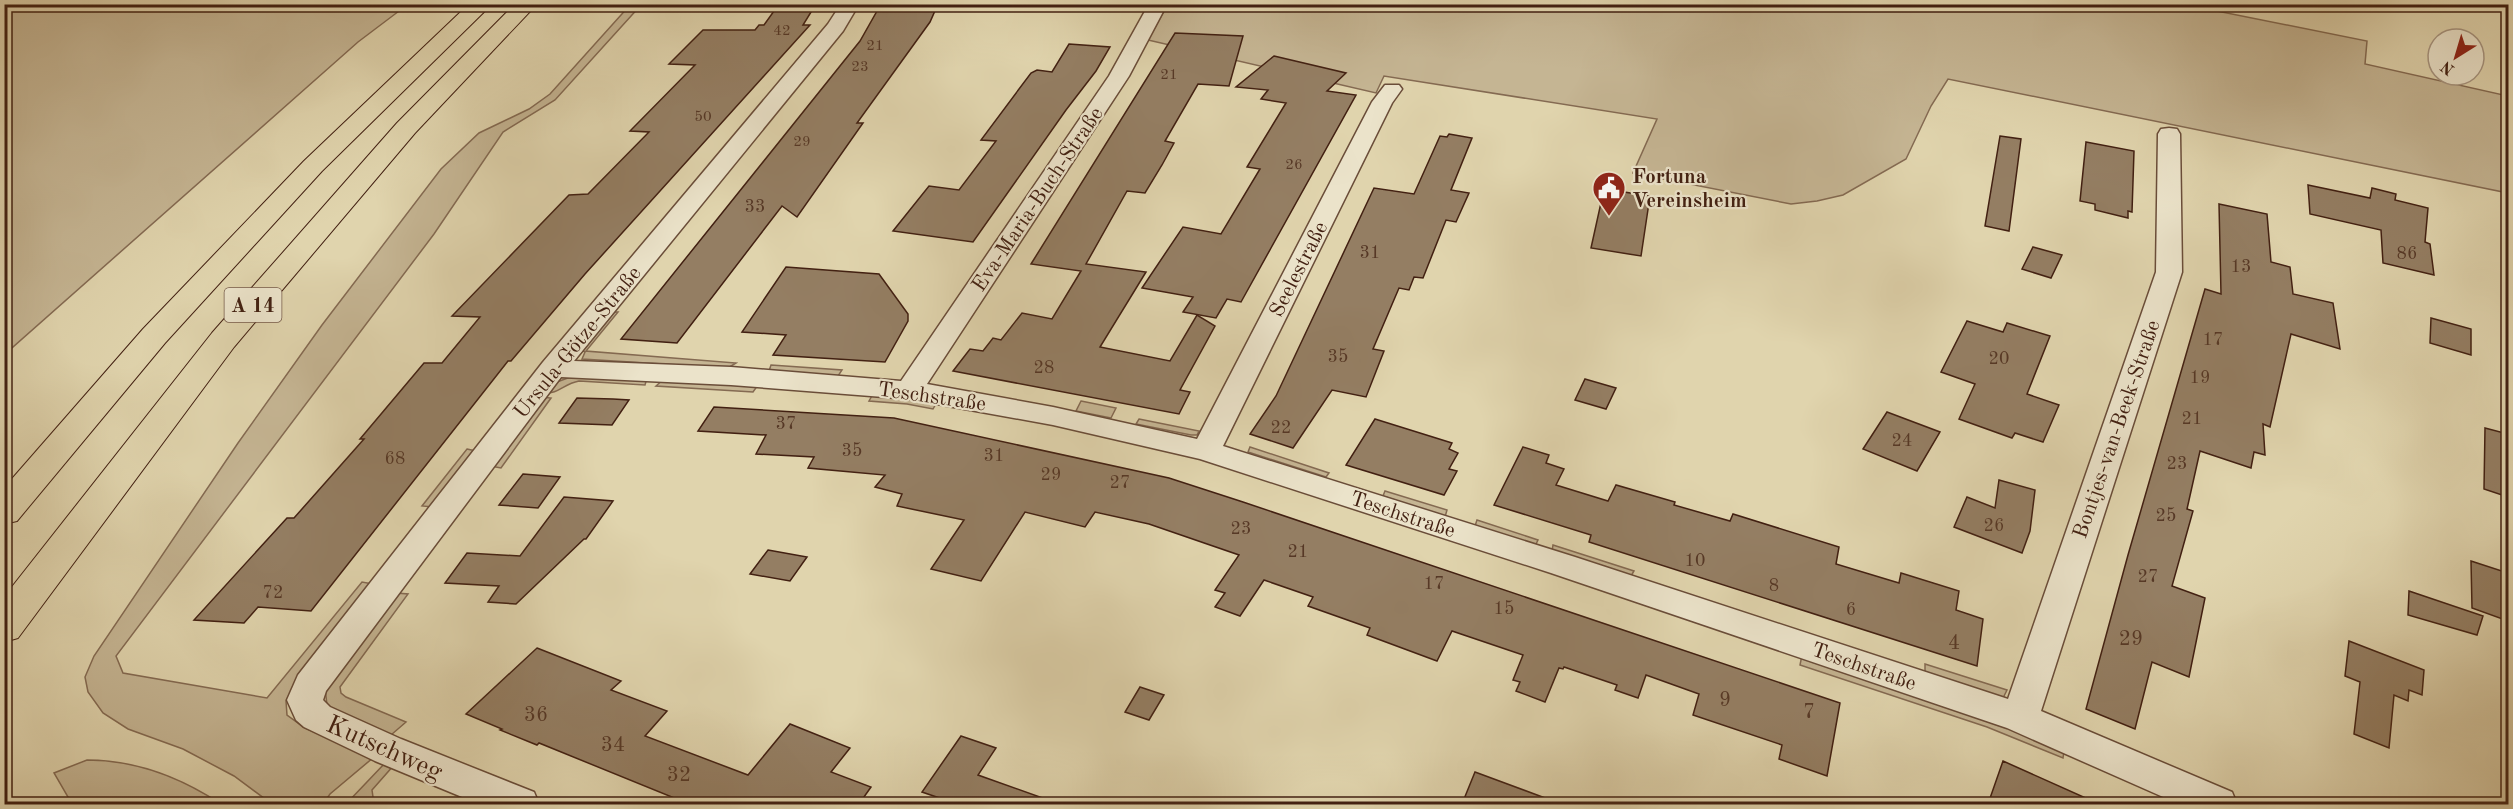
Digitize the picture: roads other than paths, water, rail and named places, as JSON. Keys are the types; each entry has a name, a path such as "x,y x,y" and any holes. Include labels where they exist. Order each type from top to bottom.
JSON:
{"highway":[{"name":"A 14","path":"4,512 154,336 313,166 482,4"},
{"name":"A 14","path":"4,627 52,560 223,340 406,128 526,4"}],"street":[{"name":"Ursula-Götze-Straße","path":"311,685 553,368 836,27 849,4"},
{"name":"Eva-Maria-Buch-Straße","path":"909,390 1119,76 1158,4"},
{"name":"Seelestraße","path":"1206,451 1382,102 1392,89"},
{"name":"Bontjes-van-Beek-Straße","path":"2020,718 2169,272 2169,134"},
{"name":"Teschstraße","path":"553,368 731,376 909,390 1053,416 1206,451 1574,568 2020,718 2218,804"},
{"name":"Kutschweg","path":"311,685 305,700 309,710 317,717 388,750 520,804"}],"place":[{"name":"Fortuna Vereinsheim","path":"1609,217"}]}
